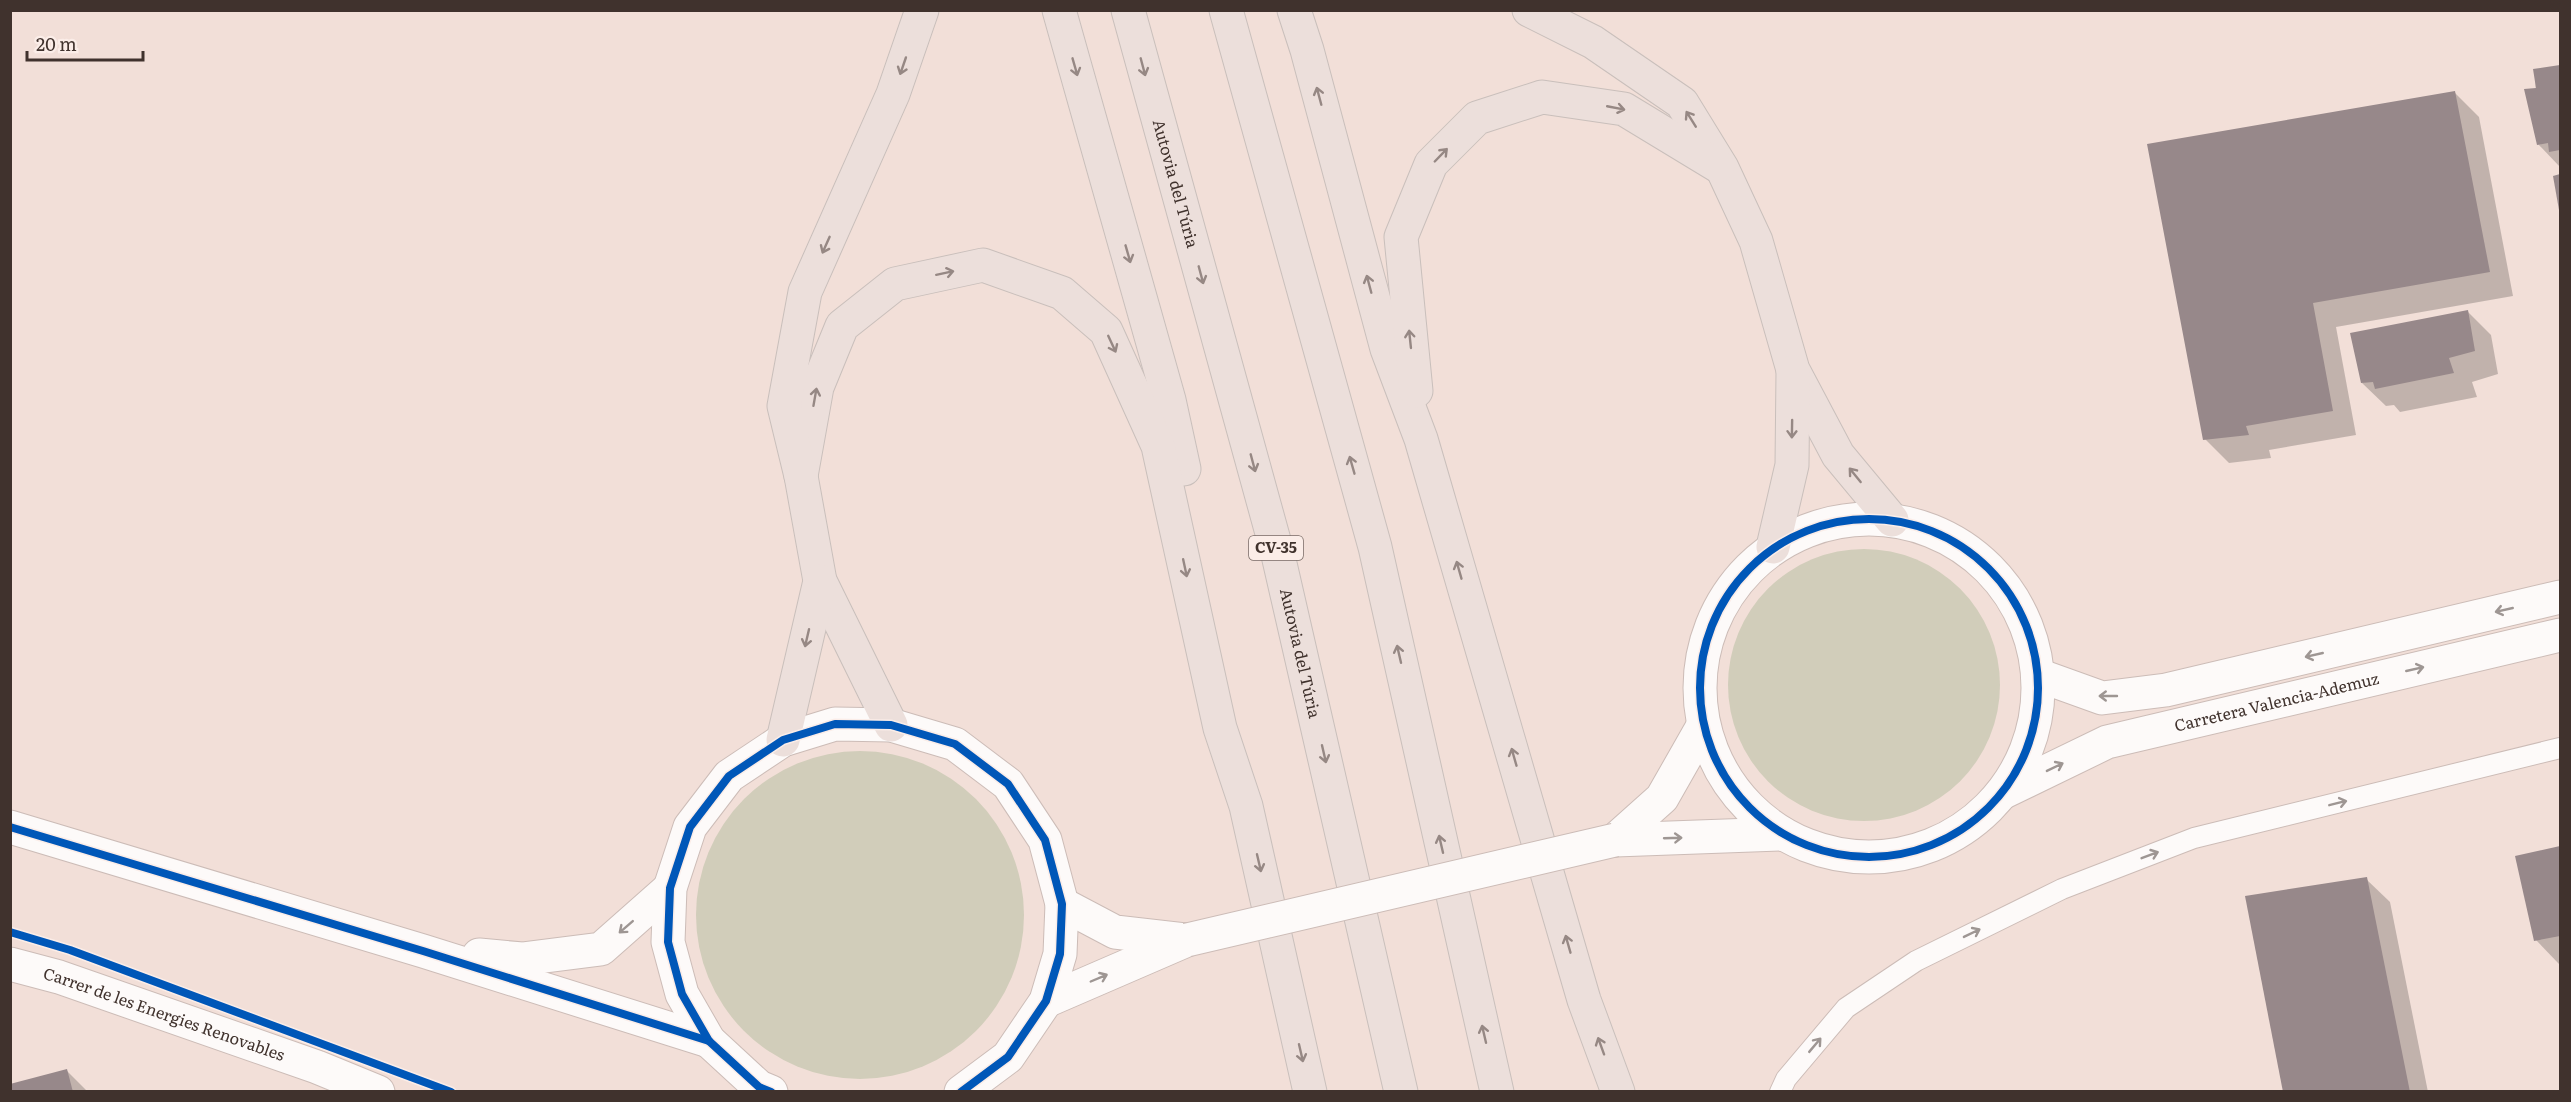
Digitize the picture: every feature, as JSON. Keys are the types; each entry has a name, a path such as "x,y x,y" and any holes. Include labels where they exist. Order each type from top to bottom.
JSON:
{"highway":[{"path":"891,725 820,581 801,476 784,406 805,292 893,94 922,10"},
{"path":"1059,10 1169,400 1241,722 1246,806"},
{"name":"Autovia del Túria","path":"1128,10 1278,555 1401,1092"},
{"path":"1226,10 1375,547 1497,1092"},
{"path":"1294,10 1307,50 1387,349 1421,439 1584,1000 1618,1092"},
{"path":"1529,10 1593,42 1682,103 1722,168 1756,241 1793,370 1838,455 1892,520"},
{"path":"1421,439 1401,237 1431,164 1477,118 1542,97 1624,109 1722,168"},
{"path":"801,476 817,387 842,326 895,284 983,265 1062,293 1106,331 1158,446 1220,728 1246,806 1310,1092"},
{"path":"1773,548 1792,465 1793,370"},
{"path":"783,740 820,581"}],"street":[{"path":"1851,519 1892,520 1947,537 1992,572 2024,620 2038,675 2036,717 2024,757 2002,793 1968,827 1924,849 1876,857 1838,854 1783,834 1747,806 1719,769 1703,726 1699,675 1711,626 1736,582 1773,548 1810,528 1851,519"},
{"path":"2038,675 2102,698 2166,690 2560,597"},
{"name":"Carretera Valencia-Ademuz","path":"2002,793 2107,742 2560,634"},
{"path":"771,1092 759,1087 709,1041 682,994 668,942 669,888 690,827 729,776 783,740 835,724 891,725 955,744 1008,784 1046,840 1062,904 1060,954 1046,1001 1008,1057 962,1092"},
{"path":"1615,840 1662,798 1703,726"},
{"path":"10,827 423,951 709,1041"},
{"path":"1046,1001 1187,940 1615,840 1783,834"},
{"path":"423,951 522,959 601,949 669,888"},
{"path":"1062,904 1114,932 1187,940"},
{"name":"Carrer de les Energies Renovables","path":"10,963 58,977 317,1067 378,1092"},
{"name":"Carrer de les Energies Renovables","path":"317,1067 344,1092"}],"lane":[{"path":"1780,1092 1786,1079 1846,1008 1916,961 2062,889 2194,838 2560,748"}],"shaded area":[{"path":"1864,549 1903,555 1928,565 1960,589 1977,610 1989,633 1997,659 2000,685 1994,724 1984,749 1960,781 1939,798 1916,810 1890,818 1864,821 1825,815 1800,805 1768,781 1751,760 1739,737 1731,711 1728,685 1734,646 1744,621 1768,589 1789,572 1812,560 1838,552"},
{"path":"860,751 892,754 923,763 951,778 976,799 997,824 1012,852 1021,883 1024,915 1021,947 1012,978 997,1006 976,1031 951,1052 923,1067 892,1076 860,1079 828,1076 797,1067 769,1052 744,1031 723,1006 708,978 699,947 696,915 699,883 708,852 723,824 744,799 769,778 797,763 828,754"}],"building":[{"path":"2560,65 2560,150 2549,152 2548,143 2537,145 2524,89 2536,88 2533,69"},
{"path":"2455,91 2490,272 2313,303 2333,411 2246,426 2249,435 2203,440 2147,144"},
{"path":"2560,174 2560,210 2559,210 2553,176"},
{"path":"2468,310 2475,351 2449,358 2454,373 2375,389 2373,382 2361,383 2350,333"},
{"path":"2560,846 2560,936 2534,941 2515,856"},
{"path":"2367,877 2410,1092 2283,1092 2245,896"},
{"path":"67,1069 73,1092 10,1092 10,1084"}],"cycle path":[{"path":"1869,519 1902,523 1934,532 1963,548 1988,569 2009,594 2025,623 2034,655 2038,688 2034,721 2025,753 2009,782 1988,807 1963,828 1934,844 1902,853 1869,857 1836,853 1804,844 1775,828 1750,807 1729,782 1713,753 1704,721 1700,688 1704,655 1713,623 1729,594 1750,569 1775,548 1804,532 1836,523 1869,519"},
{"path":"771,1092 759,1087 709,1041 682,994 668,942 670,888 690,827 729,776 783,740 835,724 891,725 955,744 1008,784 1045,840 1062,904 1060,954 1046,1001 1008,1057 961,1092"},
{"path":"10,827 423,951 709,1041"},
{"path":"10,932 70,950 451,1092"}]}
